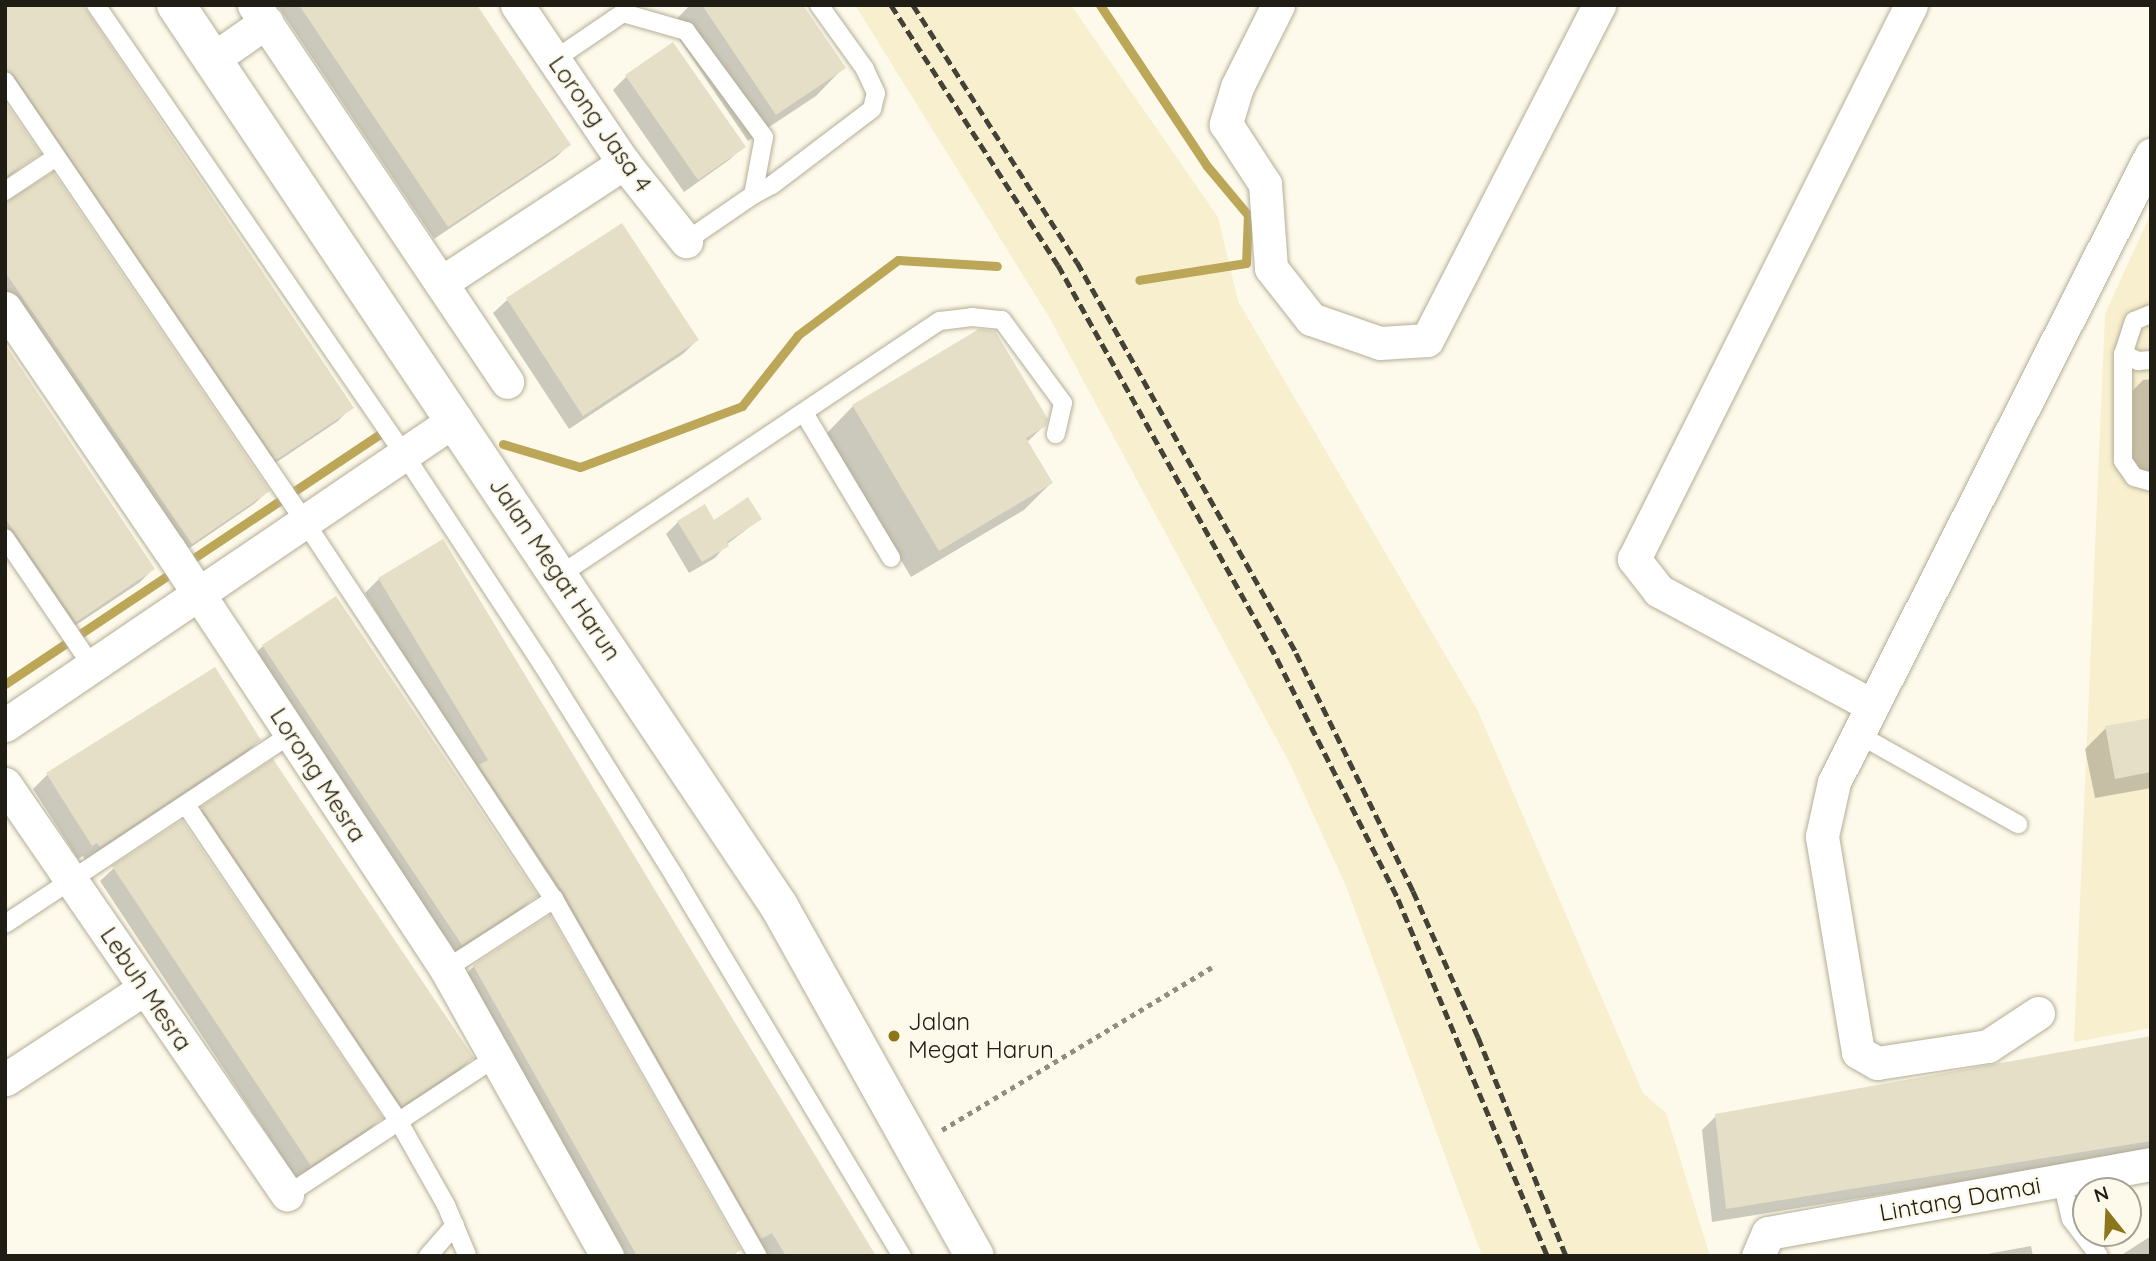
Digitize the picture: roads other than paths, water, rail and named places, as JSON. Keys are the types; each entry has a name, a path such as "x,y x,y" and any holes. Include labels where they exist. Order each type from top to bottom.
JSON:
{"street":[{"name":"Jalan Megat Harun","path":"176,5 456,419 779,906 975,1256"},
{"name":"Lorong Jasa 4","path":"517,5 624,163 686,241"},
{"path":"1278,5 1237,88 1226,124 1265,184 1271,268 1311,319 1380,343 1427,340 1599,5"},
{"path":"1865,720 1659,591 1634,559 1911,5"},
{"path":"213,59 260,14 507,382"},
{"path":"2038,1013 1988,1046 1878,1063 1858,1052 1822,836 1834,782 2151,155"},
{"path":"441,283 624,163"},
{"name":"Lorong Mesra","path":"5,309 184,573 446,969 498,1056 607,1256"},
{"path":"5,725 184,573 404,454 456,419"},
{"name":"Lebuh Mesra","path":"5,784 287,1195"},
{"path":"6,1079 145,988"},
{"name":"Lintang Damai","path":"1763,1244 2151,1164"}],"lane":[{"path":"96,5 404,454 675,877 902,1256"},
{"path":"686,241 772,185 872,108 876,93 865,69 819,5"},
{"path":"554,60 623,13 686,31 764,137 753,195"},
{"path":"5,81 297,512 554,900 758,1256"},
{"path":"5,191 56,157"},
{"path":"2151,314 2134,321 2123,354 2123,461 2134,477 2151,482"},
{"path":"560,575 940,321 972,317 1002,320 1063,403 1056,434"},
{"path":"2123,354 2138,361 2151,360"},
{"path":"804,413 891,558"},
{"path":"5,538 85,656"},
{"path":"1865,720 2018,824"},
{"path":"5,924 291,734"},
{"path":"186,804 399,1122 455,1225 467,1255"},
{"path":"446,969 554,900"},
{"path":"287,1195 498,1056"},
{"path":"2062,1181 2071,1219 2099,1256"},
{"path":"428,1256 455,1225"}],"waterway":[{"path":"1100,5 1207,166 1248,215 1246,263 1139,280"},
{"path":"503,444 580,467 742,406 798,335 898,260 997,266"},
{"path":"5,684 385,431"}],"railway":[{"path":"891,5 1058,265 1277,659 1398,899 1547,1256"},
{"path":"913,5 1077,262 1296,653 1413,891 1478,1037 1566,1256"}],"place":[{"name":"Jalan Megat Harun","path":"894,1036"}]}
